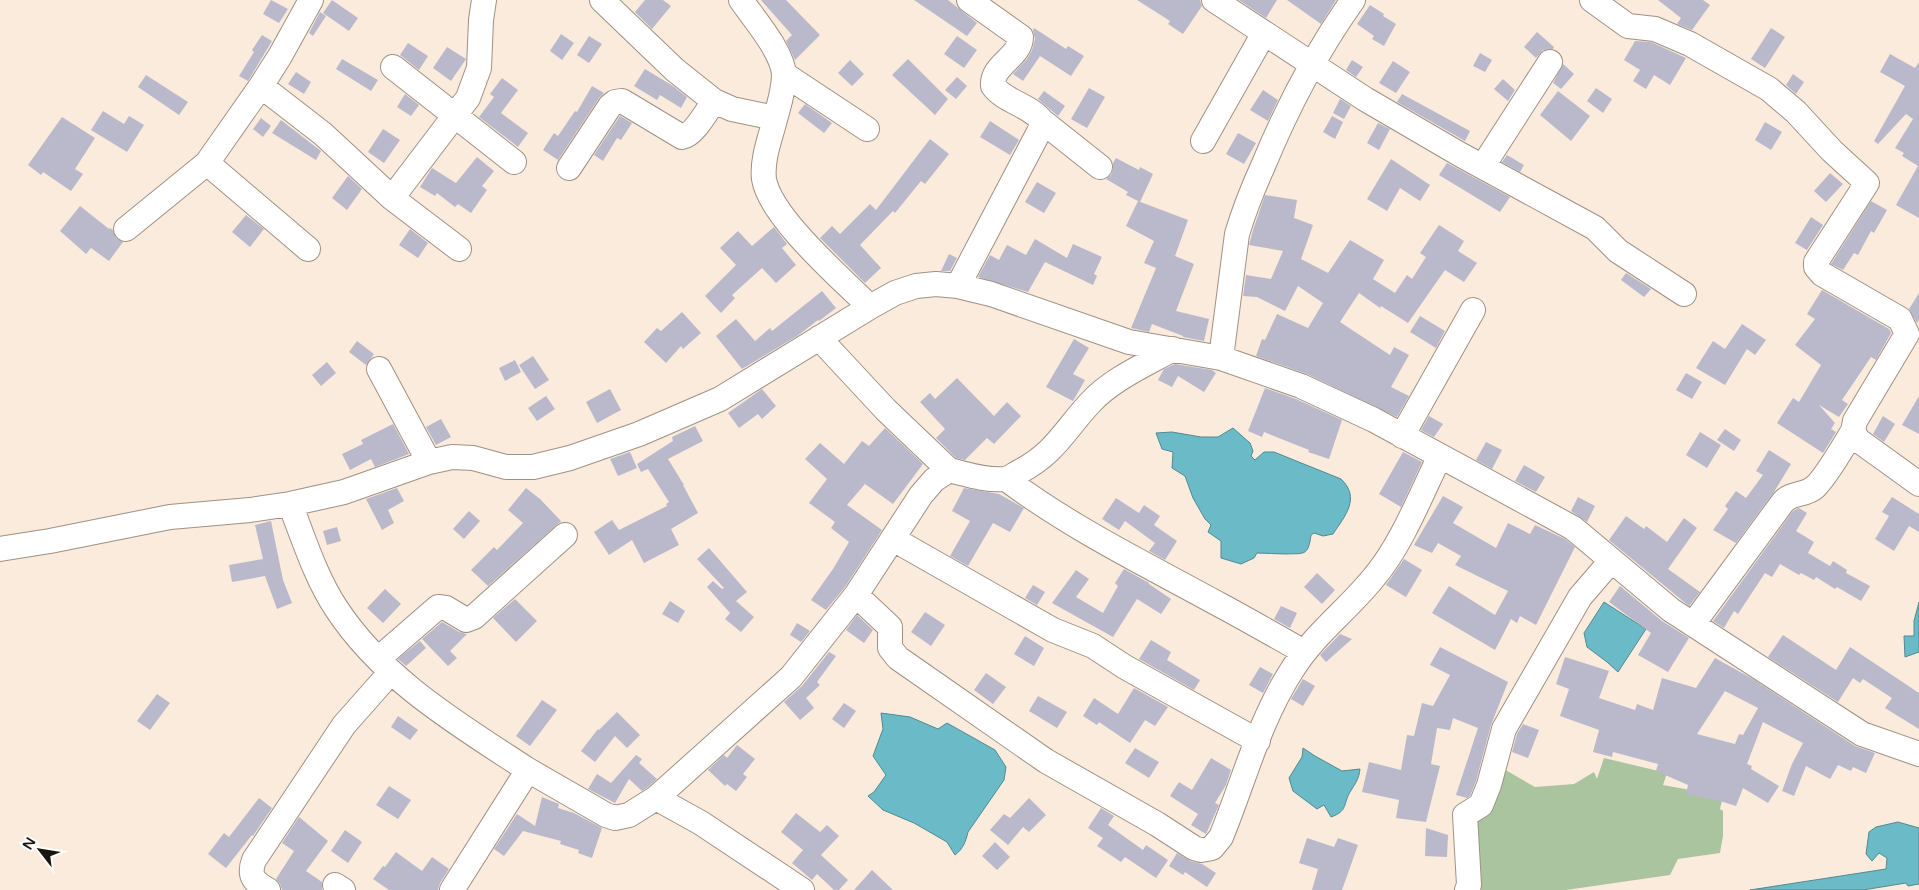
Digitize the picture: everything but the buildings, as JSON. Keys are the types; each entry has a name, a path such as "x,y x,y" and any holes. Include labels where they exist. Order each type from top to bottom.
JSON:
{"street":[{"path":"126,229 207,163 261,86 311,0"},
{"path":"392,198 468,98 479,68 481,20 484,0"},
{"path":"602,0 675,70 714,101 732,109 775,118"},
{"path":"741,0 778,56 784,74 783,87 765,156 764,179 772,200 786,222 870,306"},
{"path":"969,0 1021,37 1018,47 994,76 993,86 1036,114 1042,121 1100,167"},
{"path":"1214,0 1364,98 1595,228 1618,251 1684,294"},
{"path":"1221,358 1237,234 1242,218 1278,128 1312,64 1352,0"},
{"path":"1592,0 1628,26 1655,29 1690,44 1769,89 1796,112 1832,151 1867,183 1816,262 1816,267 1822,274 1900,319 1907,334 1855,421 1854,431 1816,486 1792,495 1783,502 1693,624"},
{"path":"1204,141 1264,34"},
{"path":"1483,166 1550,62"},
{"path":"393,67 514,162"},
{"path":"784,74 867,129"},
{"path":"261,86 324,134 392,198 460,249"},
{"path":"569,168 610,106 615,102 622,101 682,137 689,135 714,101"},
{"path":"958,286 1041,130 1042,121"},
{"path":"207,163 308,249"},
{"path":"0,549 50,542 170,517 250,510 290,504 344,492 429,462 452,457 466,458 506,467 533,467 570,458 648,430 720,399 870,306 895,293 916,286 936,284 958,286 991,294 1129,342 1221,358 1301,386 1374,420 1572,528 1671,610 1862,734 1919,754"},
{"path":"1402,436 1473,310"},
{"path":"819,338 886,410 948,470 983,478 1006,479 1028,467 1054,447 1090,402 1106,389 1127,374 1173,350"},
{"path":"379,369 429,462"},
{"path":"1854,431 1858,440 1919,484"},
{"path":"856,595 890,626 890,648 898,658 1046,761 1157,824 1194,848 1206,850 1212,848 1221,837 1278,693 1304,652 1384,565 1440,456"},
{"path":"290,504 317,572 336,608 384,666 430,704 528,770 606,815 615,818 629,816 656,798 791,677 856,595 921,495 934,480 948,470"},
{"path":"1006,479 1086,533 1304,652"},
{"path":"268,890 256,883 252,878 251,866 254,860 384,666 438,607 446,608 466,620 474,617 565,535"},
{"path":"893,539 1052,630 1093,646 1126,667 1258,741"},
{"path":"1467,890 1469,885 1465,815 1481,805 1489,785 1504,729 1580,597 1611,561"},
{"path":"452,890 528,770"},
{"path":"656,798 701,823 802,890"}],"green space":[{"path":"1604,758 1667,773 1663,785 1723,796 1720,809 1723,811 1723,836 1720,853 1678,859 1670,875 1566,890 1467,890 1465,815 1495,764 1535,787 1574,784 1594,772 1597,779"}],"water":[{"path":"1233,428 1250,443 1253,451 1251,456 1255,460 1264,452 1274,452 1341,479 1350,493 1349,507 1333,534 1323,536 1314,533 1311,535 1307,550 1301,553 1257,553 1254,558 1241,564 1221,558 1221,541 1208,532 1211,525 1205,519 1193,498 1185,476 1172,468 1173,452 1162,449 1156,433 1172,432 1201,437 1218,437"},
{"path":"1604,602 1646,629 1618,672 1587,647 1584,633"},
{"path":"1919,602 1919,652 1905,657 1904,636 1914,636 1914,621"},
{"path":"881,713 910,717 938,729 947,723 995,750 1006,767 1004,780 968,832 965,842 955,855 947,842 914,823 883,810 868,796 874,792 886,775 873,756 883,729"},
{"path":"1303,748 1342,771 1360,769 1358,779 1348,796 1343,810 1336,815 1331,817 1324,805 1317,809 1293,791 1289,778 1302,757"},
{"path":"1898,822 1919,828 1919,884 1908,886 1906,883 1863,890 1750,890 1886,869 1887,858 1879,853 1872,861 1866,854 1869,832 1876,827"}]}
